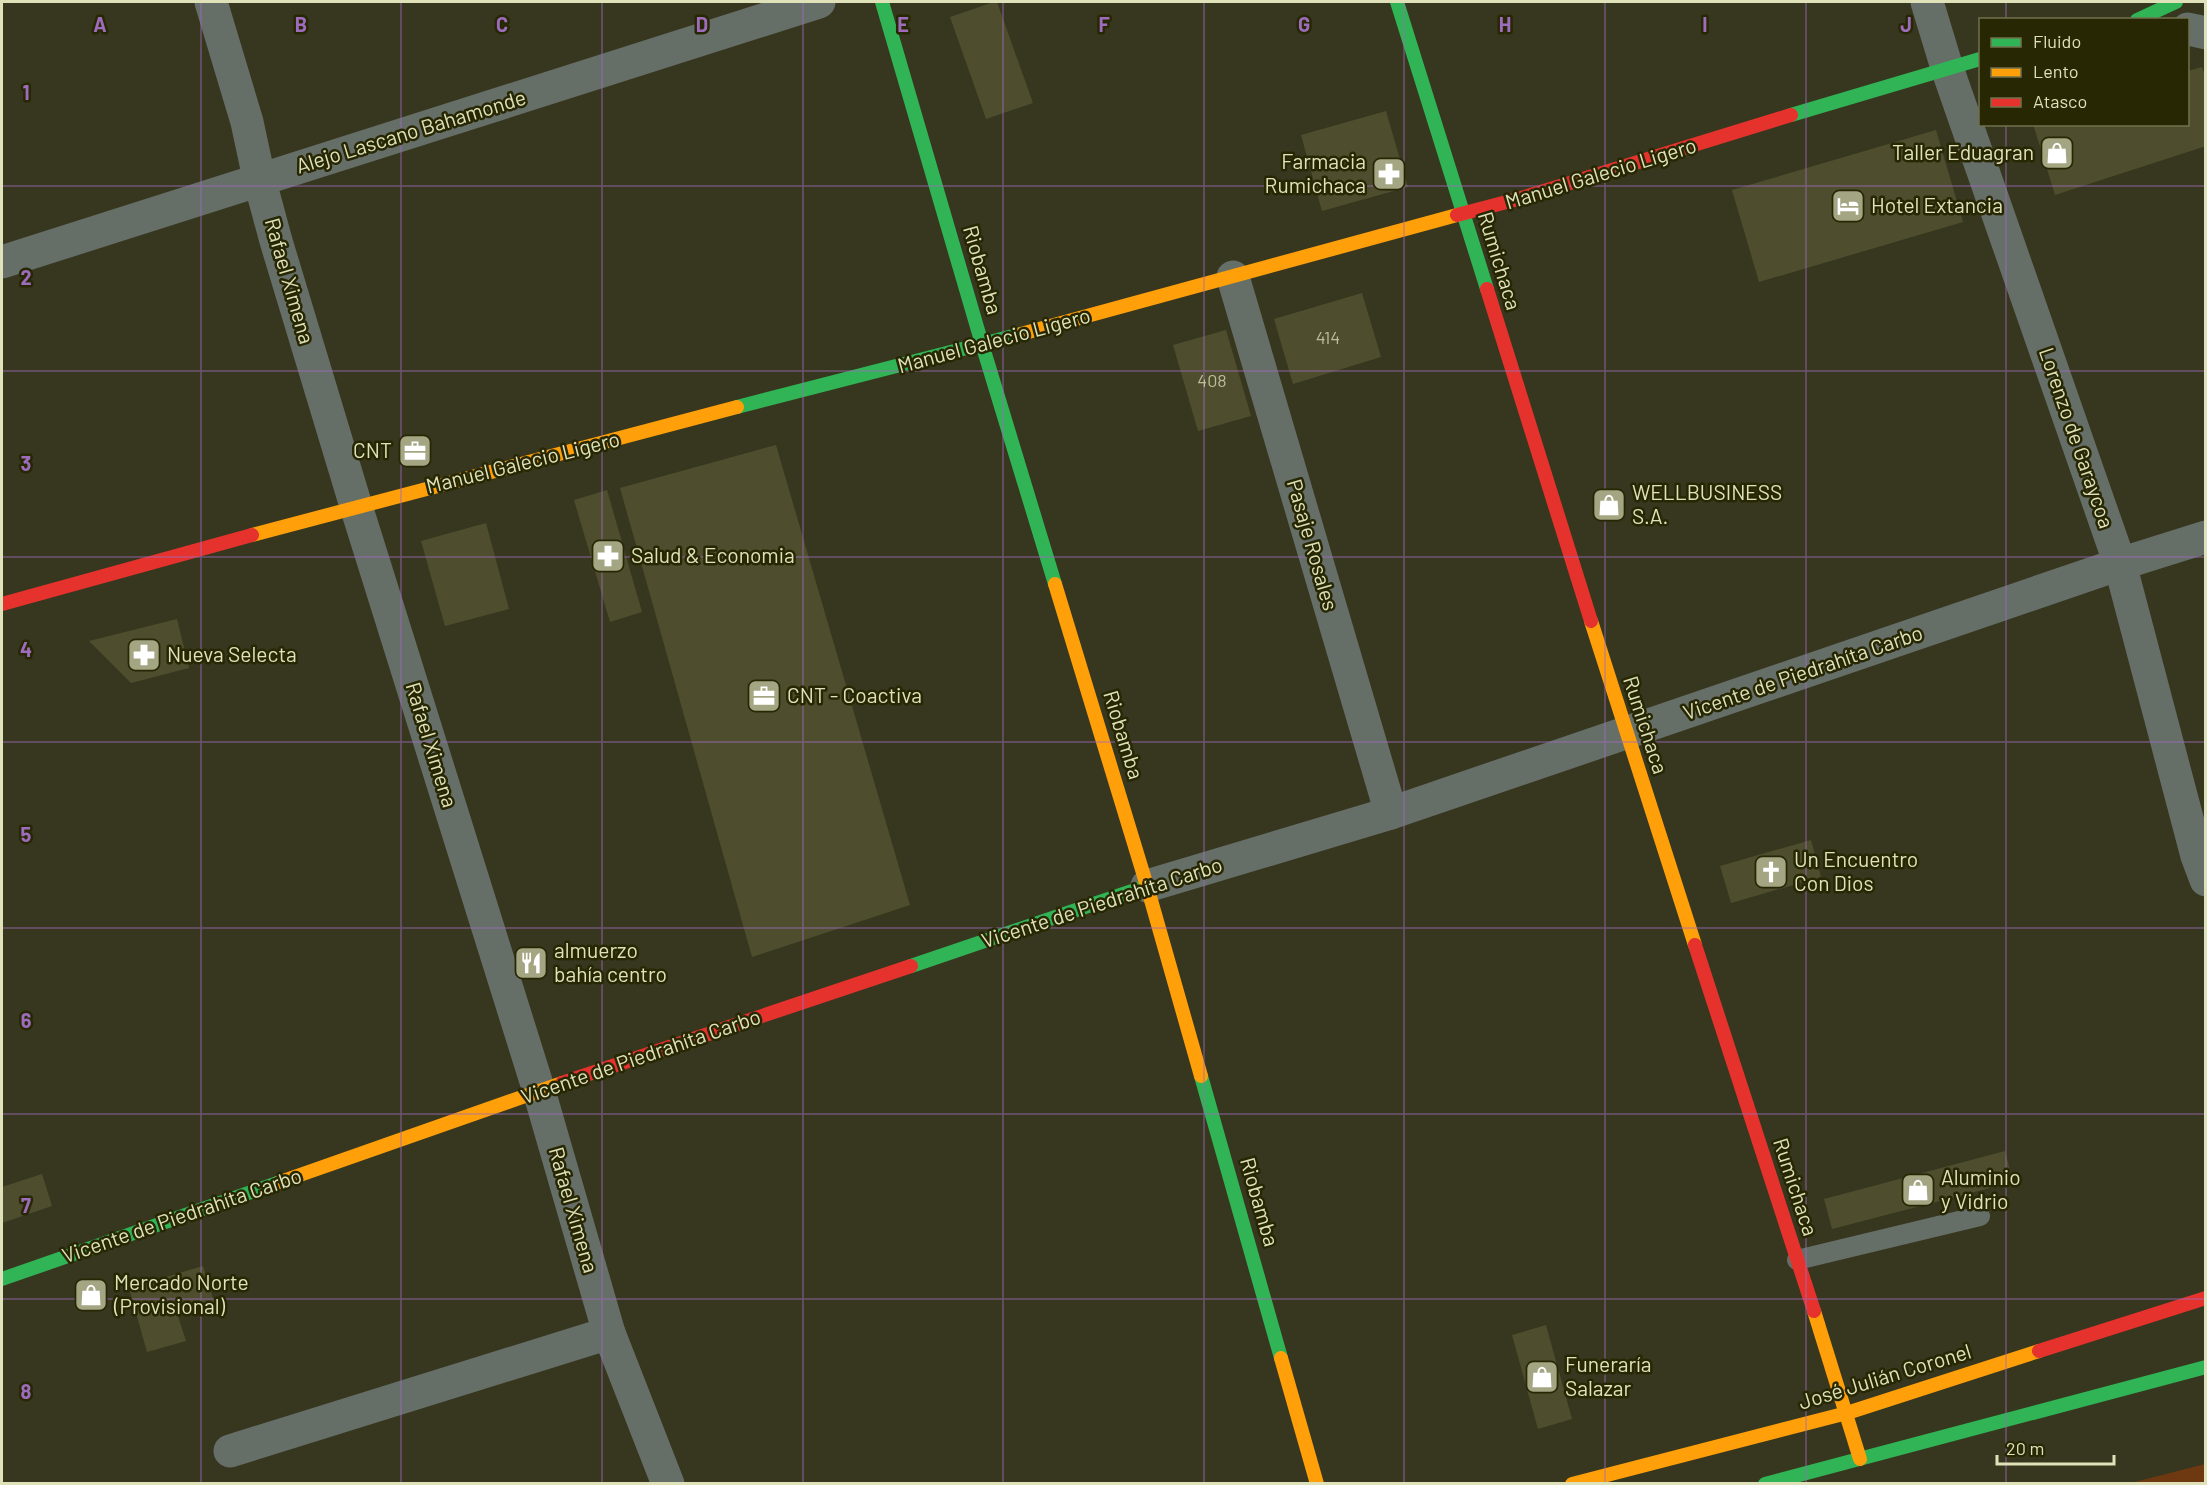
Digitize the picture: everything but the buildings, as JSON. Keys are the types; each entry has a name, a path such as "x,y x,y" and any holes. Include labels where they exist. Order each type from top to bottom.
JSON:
{"main road":[{"name":"Riobamba","path":"882,2 982,344 1147,886 1317,1484"},
{"name":"Rumichaca","path":"1396,2 1626,734 1860,1459"},
{"path":"2140,18 2176,2"},
{"name":"Manuel Galecio Ligero","path":"2,604 356,506 982,344 1462,215 1979,59"},
{"name":"Vicente de Piedrahíta Carbo","path":"2,1279 539,1091 1147,886"},
{"name":"José Julián Coronel","path":"1572,1484 1847,1413 2205,1298"},
{"path":"1765,1484 2205,1367"}],"street":[{"name":"Rafael Ximena","path":"211,2 248,122 260,178 356,506 539,1091 609,1333 668,1484"},
{"name":"Alejo Lascano Bahamonde","path":"2,262 260,178 312,165 819,2"},
{"name":"Lorenzo de Garaycoa","path":"1927,2 1947,68 2120,564 2205,880"},
{"path":"2189,29 2205,33"},
{"name":"Pasaje Rosales","path":"1233,277 1391,813"},
{"name":"Vicente de Piedrahíta Carbo","path":"1147,886 1391,813 2205,537"},
{"path":"230,1451 609,1333"}],"lane":[{"path":"1797,1260 1980,1216"}],"shaded area":[{"path":"2205,1464 2205,1483 2131,1483"}],"traffic: fast":[{"path":"882,2 1055,584"},
{"path":"1397,2 1487,289"},
{"path":"2141,18 2176,2"},
{"path":"1791,115 1979,59"},
{"path":"737,407 1021,334"},
{"path":"911,966 1147,886"},
{"path":"1201,1076 1281,1358"},
{"path":"2,1279 280,1182"},
{"path":"1765,1484 2206,1367"}],"traffic: slow":[{"path":"1021,334 1457,215"},
{"path":"252,535 737,407"},
{"path":"1055,584 1147,886 1201,1076"},
{"path":"1591,621 1695,945"},
{"path":"280,1182 562,1083"},
{"path":"1814,1311 1860,1459"},
{"path":"1572,1484 1847,1413 2039,1351"},
{"path":"1281,1358 1317,1484"}],"traffic: jam":[{"path":"1457,215 1518,199 1791,115"},
{"path":"1487,289 1591,621"},
{"path":"2,604 252,535"},
{"path":"1695,945 1814,1311"},
{"path":"562,1083 911,966"},
{"path":"2039,1351 2206,1298"}],"place":[{"name":"Taller Eduagran","path":"2057,153"},
{"name":"Farmacia Rumichaca","path":"1389,174"},
{"name":"Hotel Extancia","path":"1848,206"},
{"name":"CNT","path":"415,451"},
{"name":"WELLBUSINESS S.A.","path":"1609,505"},
{"name":"Salud & Economia","path":"608,556"},
{"name":"Nueva Selecta","path":"144,655"},
{"name":"CNT - Coactiva","path":"764,696"},
{"name":"Un Encuentro Con Dios","path":"1771,872"},
{"name":"almuerzo bahía centro","path":"531,963"},
{"name":"Aluminio y Vidrio","path":"1918,1190"},
{"name":"Mercado Norte (Provisional)","path":"91,1295"},
{"name":"Funeraría Salazar","path":"1542,1377"}]}
